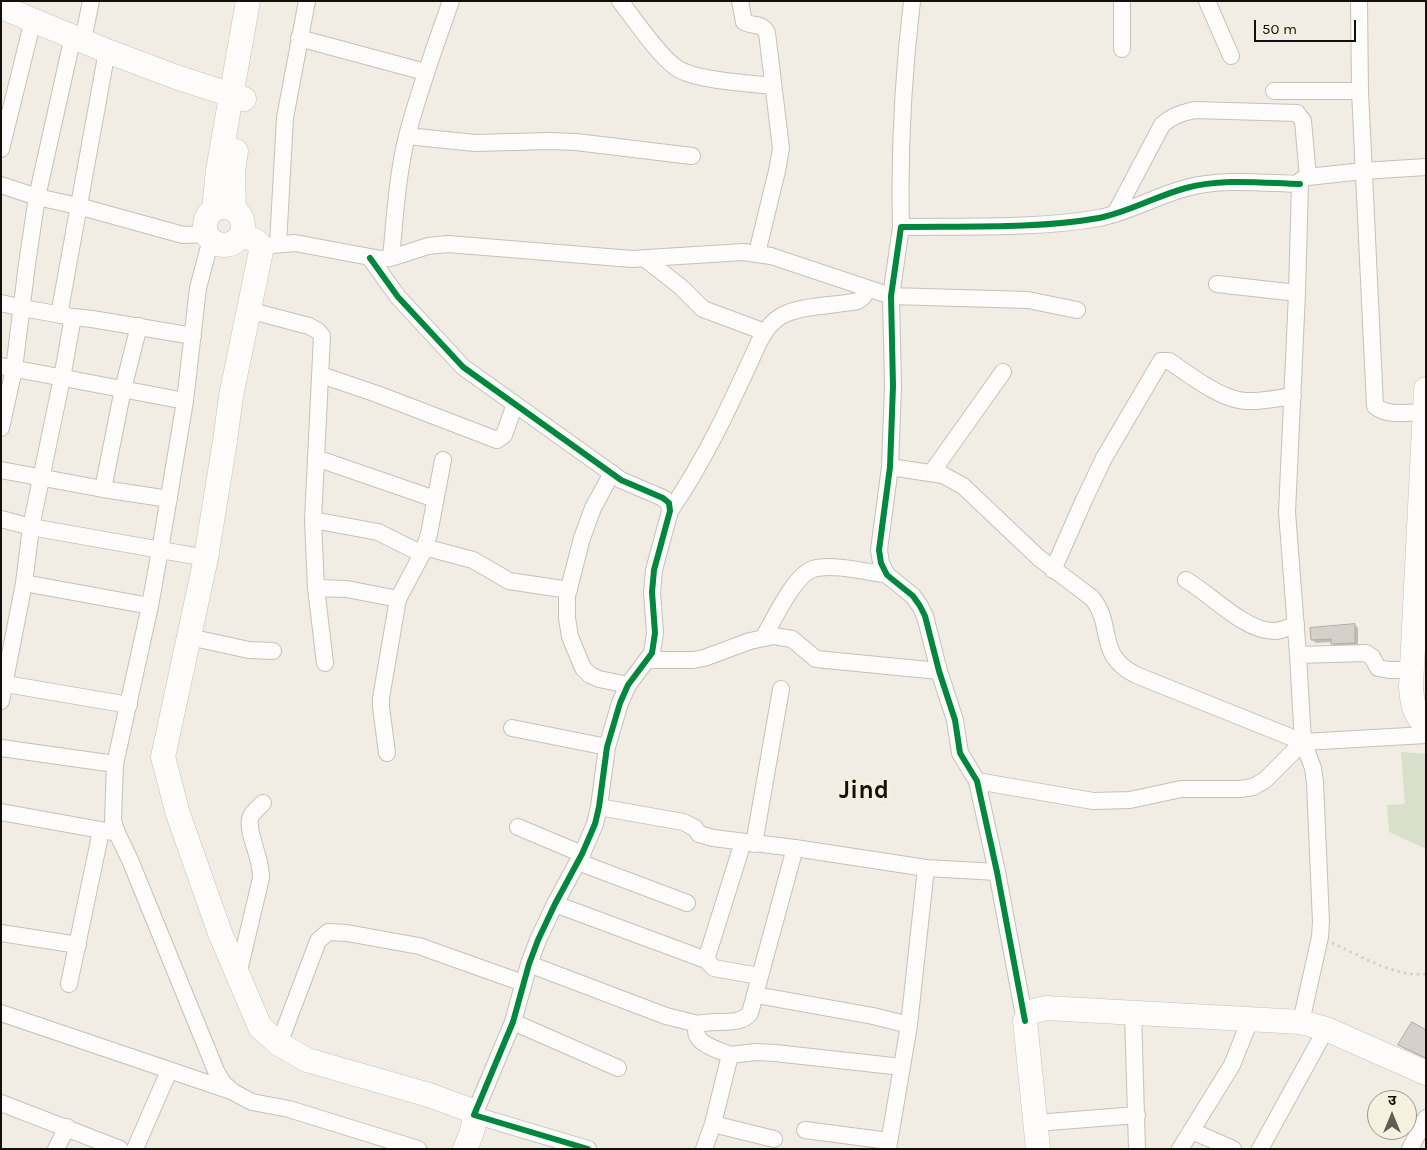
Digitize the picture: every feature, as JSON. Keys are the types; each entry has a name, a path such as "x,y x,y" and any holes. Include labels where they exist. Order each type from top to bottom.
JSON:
{"main road":[{"path":"238,97 248,1"},
{"path":"224,210 218,170 238,97 260,1"},
{"path":"8,6 33,20 107,51 176,77 238,97"},
{"path":"260,241 219,244 209,236 205,223 208,216 224,210 242,218 244,228 260,241 261,251 231,396 206,558 163,757 178,814 220,933 260,1027 279,1044 307,1060 450,1102 470,1110 474,1115 474,1122 465,1149"},
{"path":"1425,401 1411,670 1413,705 1420,720 1426,725"},
{"path":"1038,1149 1025,1021 1030,1012 1046,1008 1301,1022 1326,1029 1426,1073"}],"street":[{"path":"1,428 8,368 22,308 37,197 78,38 91,1"},
{"path":"307,1 260,241 314,245 381,259 391,258 428,246 448,244 606,258 645,259 742,252 758,253 891,296 1028,300 1077,310"},
{"path":"391,258 398,188 407,136 425,72 451,1"},
{"path":"620,1 665,58 675,67 686,73 699,76 772,86"},
{"path":"740,1 744,22 760,25 765,28 767,33 781,148 758,253"},
{"path":"912,1 907,40 901,125 901,227 891,296 893,386 890,467 879,550 881,563 887,575 912,596 926,616 939,671 954,715 960,753 978,782 1025,1021"},
{"path":"1122,1 1122,49"},
{"path":"1207,1 1232,56"},
{"path":"1359,1 1363,171 1375,406 1380,411 1389,412 1425,401"},
{"path":"1,149 33,20"},
{"path":"299,38 425,72"},
{"path":"1,701 6,684 9,614 24,583 31,526 62,378 66,316 78,206 107,51"},
{"path":"1274,91 1360,91"},
{"path":"1115,214 1162,126 1170,118 1188,111 1210,109 1297,113 1303,121 1304,181 1297,293 1288,512 1303,742 1314,768 1320,937 1301,1022"},
{"path":"407,136 475,143 576,142 692,156"},
{"path":"901,227 1052,224 1115,214 1174,191 1201,185 1226,182 1304,181 1363,171 1426,167"},
{"path":"1,185 37,197 78,206 183,235 209,236 198,288 185,401 160,550 150,606 115,764 113,821 69,984"},
{"path":"370,258 398,296 463,367 627,483 663,498 669,503 670,511"},
{"path":"645,259 703,308 765,332"},
{"path":"1217,284 1297,293"},
{"path":"588,1149 474,1115 513,1022 529,964 555,904 580,858 595,824 607,746 620,703 628,685 652,653 655,633 652,592 654,570 670,511 692,479 708,449 769,325 780,316 806,309 858,301 863,298 868,289"},
{"path":"1,303 66,316 193,336"},
{"path":"248,310 309,326 318,330 322,336 313,520 316,588 325,663"},
{"path":"103,489 123,389 139,326"},
{"path":"1053,570 1104,458 1161,361 1169,361 1220,394 1231,398 1244,401 1293,396"},
{"path":"8,368 185,401"},
{"path":"932,472 1003,372"},
{"path":"320,375 377,394 497,440 504,435 515,404"},
{"path":"316,458 435,499"},
{"path":"387,753 381,698 398,599 429,534 444,460"},
{"path":"890,467 932,472 943,475 963,486 1053,570 1092,598 1102,614 1108,647 1127,671 1147,681 1303,742 1426,735"},
{"path":"1,470 169,499"},
{"path":"612,473 588,521 569,590 567,618 570,637 583,668 590,675 599,679 628,685"},
{"path":"1,519 206,558"},
{"path":"313,520 378,532 423,550 473,560 509,581 569,590"},
{"path":"763,638 795,584 809,571 830,567 887,575"},
{"path":"1186,580 1243,621 1273,631 1282,630 1296,624"},
{"path":"24,583 150,606"},
{"path":"316,588 347,589 398,599"},
{"path":"648,660 698,659 713,656 750,641 774,636 792,639 816,659 939,671"},
{"path":"190,637 249,650 273,651"},
{"path":"1298,655 1366,653 1372,657 1378,668 1383,670 1411,670"},
{"path":"6,684 129,705"},
{"path":"706,960 748,843 781,689"},
{"path":"512,728 607,746"},
{"path":"978,782 1093,801 1130,800 1181,789 1241,789 1253,787 1265,780 1303,742"},
{"path":"1,748 115,764"},
{"path":"238,975 261,878 260,861 253,841 250,819 263,803"},
{"path":"599,807 683,822 690,824 703,836 926,868 997,872"},
{"path":"1,812 109,832 133,869 216,1071 233,1092"},
{"path":"518,827 580,858 687,903"},
{"path":"529,964 666,1016 698,1024 740,1021 750,1014 795,848"},
{"path":"805,1130 889,1145 909,1025 926,868"},
{"path":"555,904 706,960 714,968 759,976"},
{"path":"279,1044 318,941 328,932 347,933 419,946 523,983"},
{"path":"1,933 78,945"},
{"path":"756,995 873,1016 909,1025"},
{"path":"1,1013 233,1092 252,1102 305,1114 418,1149"},
{"path":"1133,1013 1137,1149"},
{"path":"1180,1149 1232,1065 1250,1020"},
{"path":"513,1022 618,1068"},
{"path":"698,1024 695,1030 696,1036 701,1041 730,1055 756,1052 775,1053 902,1067"},
{"path":"1260,1149 1326,1029"},
{"path":"704,1149 713,1124 730,1055"},
{"path":"135,1149 169,1071"},
{"path":"1,1103 120,1149"},
{"path":"1036,1123 1136,1115"},
{"path":"1410,1149 1426,1118"},
{"path":"713,1124 774,1139"},
{"path":"56,1149 67,1128"},
{"path":"1192,1131 1233,1149"}],"path":[{"path":"1320,937 1404,974 1426,974"}],"green space":[{"path":"1401,752 1426,754 1426,849 1389,832 1387,805 1405,804"}],"building":[{"path":"1355,624 1355,643 1331,644 1331,639 1311,640 1310,628"},
{"path":"1412,1022 1426,1030 1426,1058 1398,1045"}],"cycle path":[{"path":"1025,1021 997,872 977,781 960,753 955,720 939,671 925,616 913,596 887,575 881,563 879,550 890,467 893,386 891,296 901,227 1001,226 1075,222 1110,215 1175,191 1200,185 1242,182 1300,184"},
{"path":"370,258 398,297 463,367 621,480 663,498 669,503 670,511 654,570 652,592 655,633 652,653 628,685 620,703 607,747 595,824 582,854 538,940 529,964 513,1022 474,1115 588,1149"}],"district":[{"name":"Jind","path":"864,791"}]}
